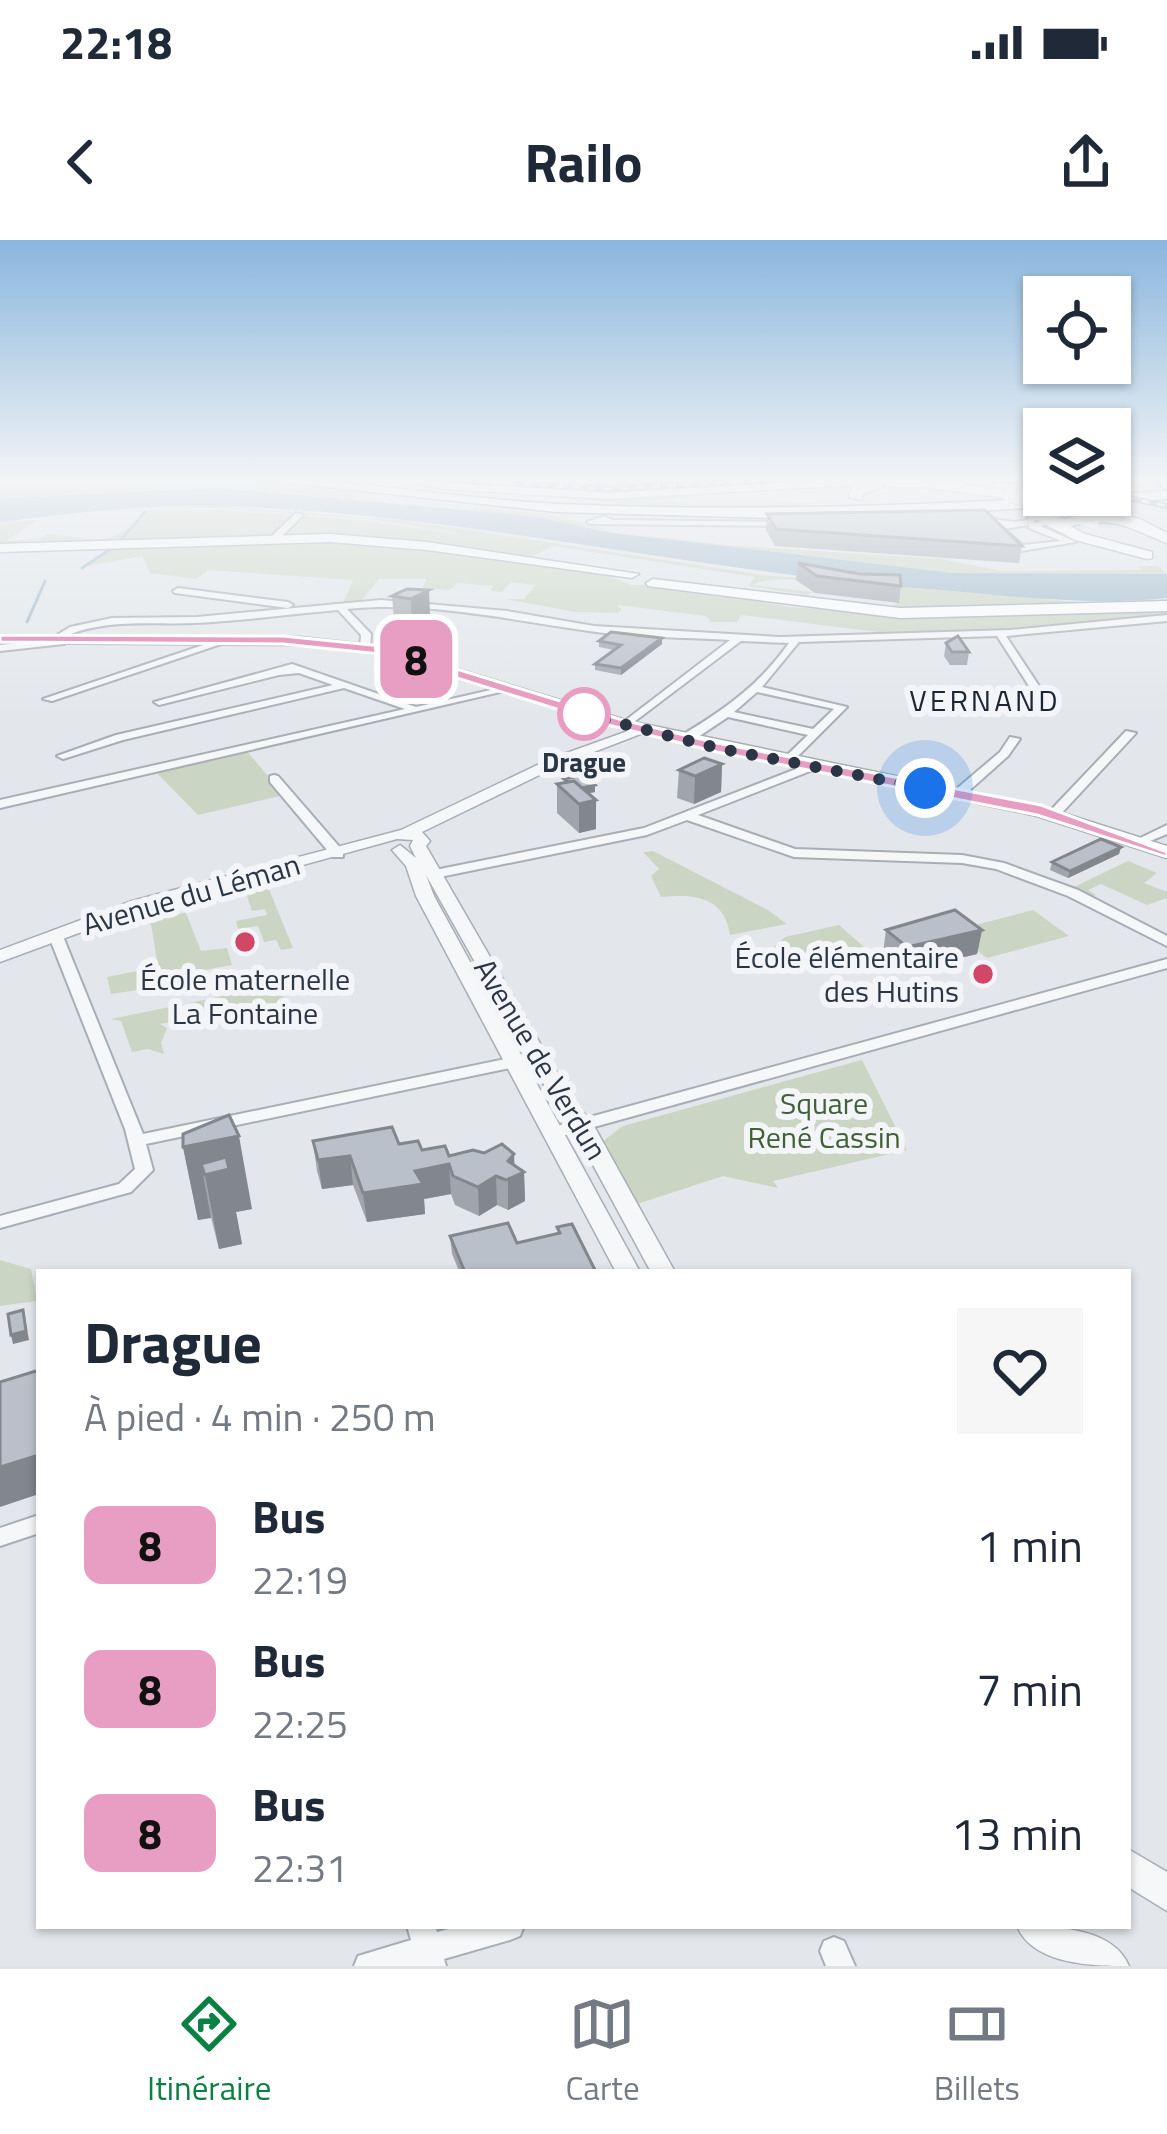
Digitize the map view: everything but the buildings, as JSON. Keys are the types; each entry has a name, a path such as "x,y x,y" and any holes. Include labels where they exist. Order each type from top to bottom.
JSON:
{"main road":[{"path":"513,559 629,576 637,584 655,580 900,613 1167,606"},
{"path":"0,643 228,640 365,647 644,730 1054,814 1167,852"}],"street":[{"path":"178,591 312,610"},
{"path":"0,664 74,629 119,620 193,620 411,604 594,628 796,640 1000,634 1167,618"},
{"path":"341,608 366,634 365,647"},
{"path":"1000,634 1040,695"},
{"path":"606,741 740,637"},
{"path":"48,699 228,640"},
{"path":"681,739 697,735 724,713 796,640"},
{"path":"159,702 286,666 413,708"},
{"path":"63,756 120,737 341,686"},
{"path":"752,688 842,707 787,761"},
{"path":"0,804 251,751 413,708 504,690"},
{"path":"724,713 816,733"},
{"path":"403,842 606,741 644,730"},
{"path":"1054,814 1130,733"},
{"path":"958,794 1000,758 1014,739"},
{"path":"435,874 640,833 814,766"},
{"path":"274,778 338,854"},
{"path":"691,817 794,853 962,859 1009,868 1073,893 1167,942"},
{"path":"1138,842 1167,829"},
{"name":"Avenue du Léman","path":"0,954 177,894 403,842"},
{"name":"Avenue de Verdun","path":"403,842 435,874 661,1269"},
{"name":"Avenue de Verdun","path":"403,842 425,896 626,1269"},
{"path":"0,1222 130,1186 144,1170 62,943 50,935"},
{"path":"552,1133 1167,964"},
{"path":"137,1141 515,1062"},
{"path":"0,1537 36,1525"},
{"path":"1131,1868 1167,1893"},
{"path":"368,1966 498,1929"},
{"path":"1041,1929 1111,1966"}],"green space":[{"path":"95,559 128,559 83,567"},
{"path":"143,559 496,559 609,576 631,585 664,584 790,607 907,615 1167,608 1167,616 1008,631 894,634 741,615 737,622 711,622 706,616 617,605 622,610 617,613 575,612 505,599 524,599 536,585 511,582 502,592 491,591 493,586 457,583 450,590 423,588 426,579 379,579 359,603 342,605 353,580 209,570 196,579 150,573"},
{"path":"635,559 763,575 1079,602 1080,606 892,608 900,600 824,583 783,579 752,585 813,592 806,595 748,586 755,577"},
{"path":"811,559 942,559 1002,571 1158,566 1167,574 953,573"},
{"path":"245,749 284,795 198,815 153,769"},
{"path":"653,851 787,924 730,935 721,912 706,900 661,897 651,876 659,869 643,852"},
{"path":"1128,861 1157,873 1144,883 1167,892 1167,898 1147,905 1101,884 1088,890 1096,895 1092,897 1072,888"},
{"path":"266,881 293,948 281,950 276,940 264,942 258,926 238,929 236,921 267,915 265,909 252,911 247,896 228,899 226,891"},
{"path":"1033,910 1069,936 987,958 952,931"},
{"path":"186,913 201,951 227,948 232,965 182,974 184,983 111,994 107,977 158,967 150,918"},
{"path":"839,925 864,947 796,963 774,947 785,937"},
{"path":"306,979 309,985 258,1014 250,1016 245,1008 160,1024 167,1028 161,1043 164,1054 148,1049 132,1052 121,1021 111,1019"},
{"name":"Square René Cassin","path":"862,1060 907,1150 773,1181 778,1188 723,1176 637,1204 602,1142 623,1126"},
{"path":"0,1260 31,1269 36,1301 0,1306"}],"water":[{"path":"675,559 830,559 953,573 1167,574 1167,598 1041,599"}],"waterway":[{"path":"82,568 96,559"},
{"path":"27,622 45,581"}],"bus line":[{"name":"8","path":"0,639 283,640 382,650 614,722 717,748 1041,811 1167,852"}],"place":[{"name":"Drague","path":"584,714"},
{"name":"École maternelle La Fontaine","path":"245,942"},
{"name":"École élémentaire des Hutins","path":"983,974"}],"district":[{"name":"VERNAND","path":"985,700"}],"route":[{"path":"584,714 717,748 925,788"}]}
